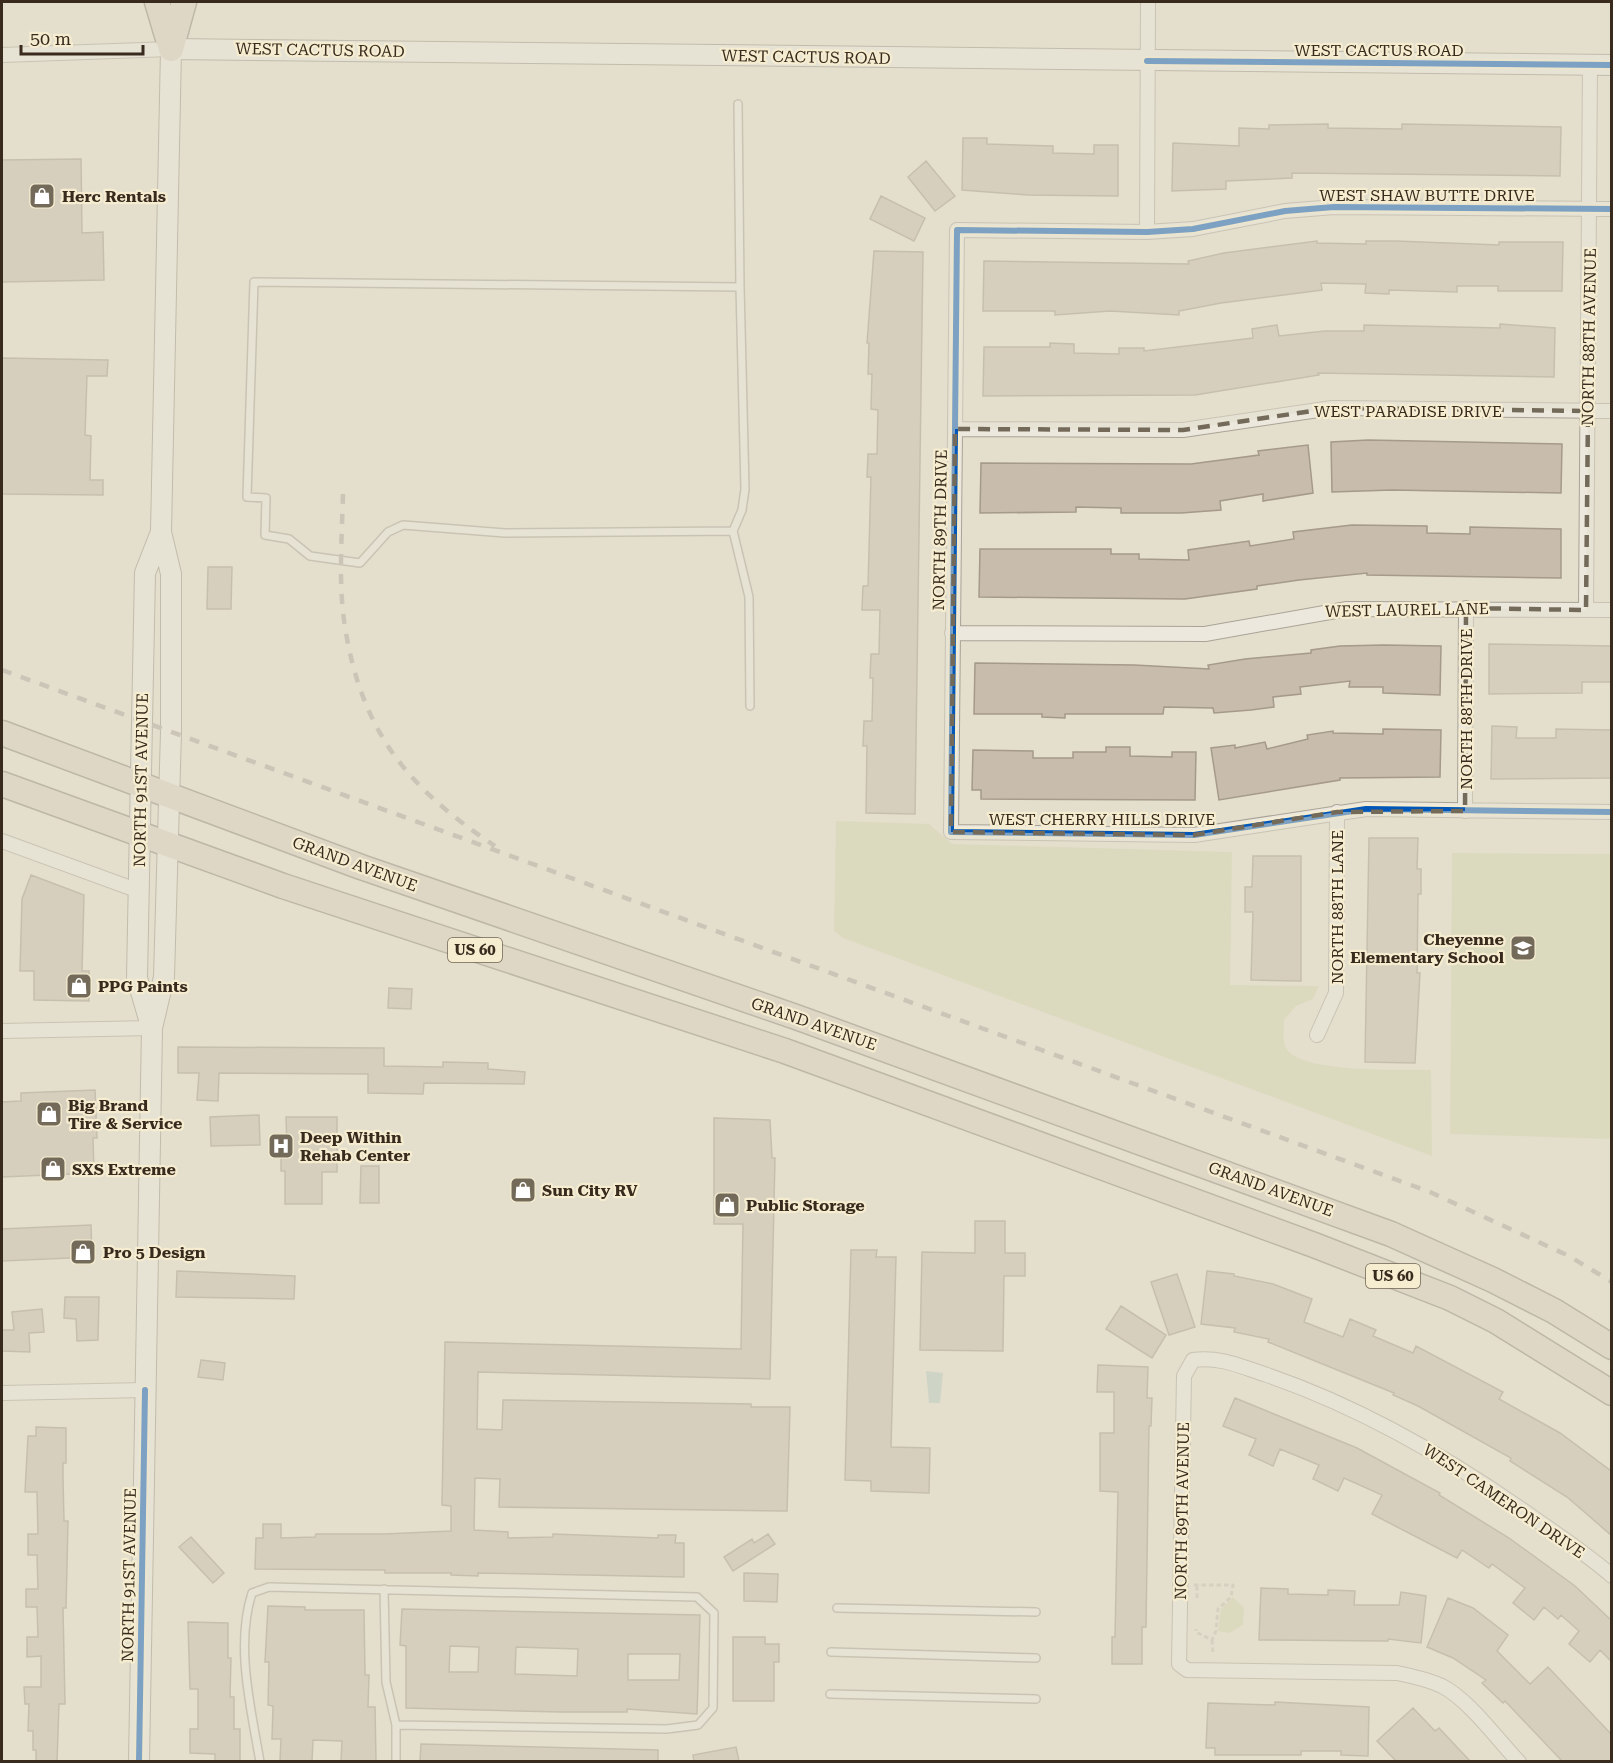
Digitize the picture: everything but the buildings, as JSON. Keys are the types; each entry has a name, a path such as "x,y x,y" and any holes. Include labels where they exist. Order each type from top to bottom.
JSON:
{"highway":[{"path":"157,2 171,49"},
{"path":"171,49 184,2"},
{"name":"GRAND AVENUE","path":"2,733 362,867 1082,1119 1391,1234 1445,1256 1554,1311 1611,1347"},
{"name":"US 60","path":"2,784 339,904 785,1051 1314,1245 1450,1298 1496,1321 1611,1393"},
{"path":"785,1051 796,1017"},
{"path":"1070,1156 1082,1119"}],"main road":[{"name":"WEST CACTUS ROAD","path":"171,49 1611,65"},
{"name":"NORTH 91ST AVENUE","path":"139,1761 152,1028 164,977 169,795 171,574 161,532 171,49"},
{"name":"NORTH 91ST AVENUE","path":"152,1028 137,978 140,784 145,573 161,532"}],"street":[{"path":"1147,232 1149,2"},
{"name":"WEST CACTUS ROAD","path":"2,55 171,49"},
{"name":"NORTH 88TH AVENUE","path":"1586,610 1590,64"},
{"name":"WEST SHAW BUTTE DRIVE","path":"957,230 1147,232 1192,229 1285,211 1334,207 1611,209"},
{"name":"NORTH 89TH DRIVE","path":"951,832 957,230"},
{"name":"WEST PARADISE DRIVE","path":"955,429 1183,430 1332,408 1611,411"},
{"name":"NORTH 88TH DRIVE","path":"1465,810 1466,608"},
{"name":"WEST LAUREL LANE","path":"952,633 1205,634 1347,609 1611,610"},
{"name":"WEST CHERRY HILLS DRIVE","path":"951,832 1194,835 1245,830 1337,812 1465,810 1611,812"},
{"name":"NORTH 88TH LANE","path":"1317,1035 1336,993 1337,812"},
{"path":"2,841 139,891"},
{"path":"2,1031 152,1028"},
{"name":"WEST CAMERON DRIVE","path":"1193,1360 1213,1357 1302,1387 1368,1416 1423,1445 1503,1496 1611,1576"},
{"name":"NORTH 89TH AVENUE","path":"1193,1360 1184,1376 1179,1664 1187,1670 1397,1673 1424,1678 1444,1687 1460,1700 1519,1761"},
{"path":"2,1393 145,1390"}],"lane":[{"path":"738,104 745,489 742,510 733,531 749,597 750,706"},
{"path":"733,531 505,533 403,525 388,532 360,563 310,556 289,538 265,535 266,498 247,497 254,282 740,287"},
{"path":"260,1761 248,1684 245,1616 252,1593 269,1587 698,1597 714,1613 713,1708 698,1725 667,1729 396,1725"},
{"path":"384,1589 386,1682 396,1725 396,1761"},
{"path":"837,1608 1036,1612"},
{"path":"831,1652 1036,1658"},
{"path":"830,1694 1036,1699"}],"path":[{"path":"1180,1583 1233,1585 1232,1597 1218,1608 1216,1631 1212,1640 1214,1654 1208,1655"},
{"path":"1196,1605 1197,1585"},
{"path":"1196,1623 1195,1635 1212,1640"}],"highlighted area":[{"path":"1332,408 1588,411 1586,610 1466,608 1465,811 1337,812 1194,835 951,832 955,429 1183,430"}],"green space":[{"path":"836,821 929,824 952,844 1232,852 1230,985 1319,986 1313,999 1296,1006 1284,1020 1285,1045 1295,1056 1331,1066 1431,1070 1432,1156 843,938 834,931"},
{"name":"Cheyenne Elementary School","path":"1452,853 1611,854 1611,1139 1450,1134"},
{"path":"1233,1597 1244,1608 1243,1625 1229,1633 1218,1631 1221,1609"}],"shaded area":[{"path":"926,1371 943,1373 940,1403 929,1403"}],"railway":[{"path":"343,494 341,560 343,611 353,664 363,698 377,728 414,779 437,802 495,846"},
{"path":"2,670 1430,1192 1569,1256 1612,1282"}],"cycle path":[{"path":"1147,61 1612,65"},
{"path":"1612,209 1334,207 1285,211 1193,229 1147,232 957,230 951,832 1194,835 1366,809 1612,812"},
{"path":"139,1762 145,1390"}],"place":[{"name":"Herc Rentals","path":"42,196"},
{"name":"Cheyenne Elementary School","path":"1523,948"},
{"name":"PPG Paints","path":"79,986"},
{"name":"Big Brand Tire & Service","path":"49,1114"},
{"name":"Deep Within Rehab Center","path":"281,1146"},
{"name":"SXS Extreme","path":"53,1169"},
{"name":"Sun City RV","path":"523,1190"},
{"name":"Public Storage","path":"727,1205"},
{"name":"Pro 5 Design","path":"83,1252"}]}
